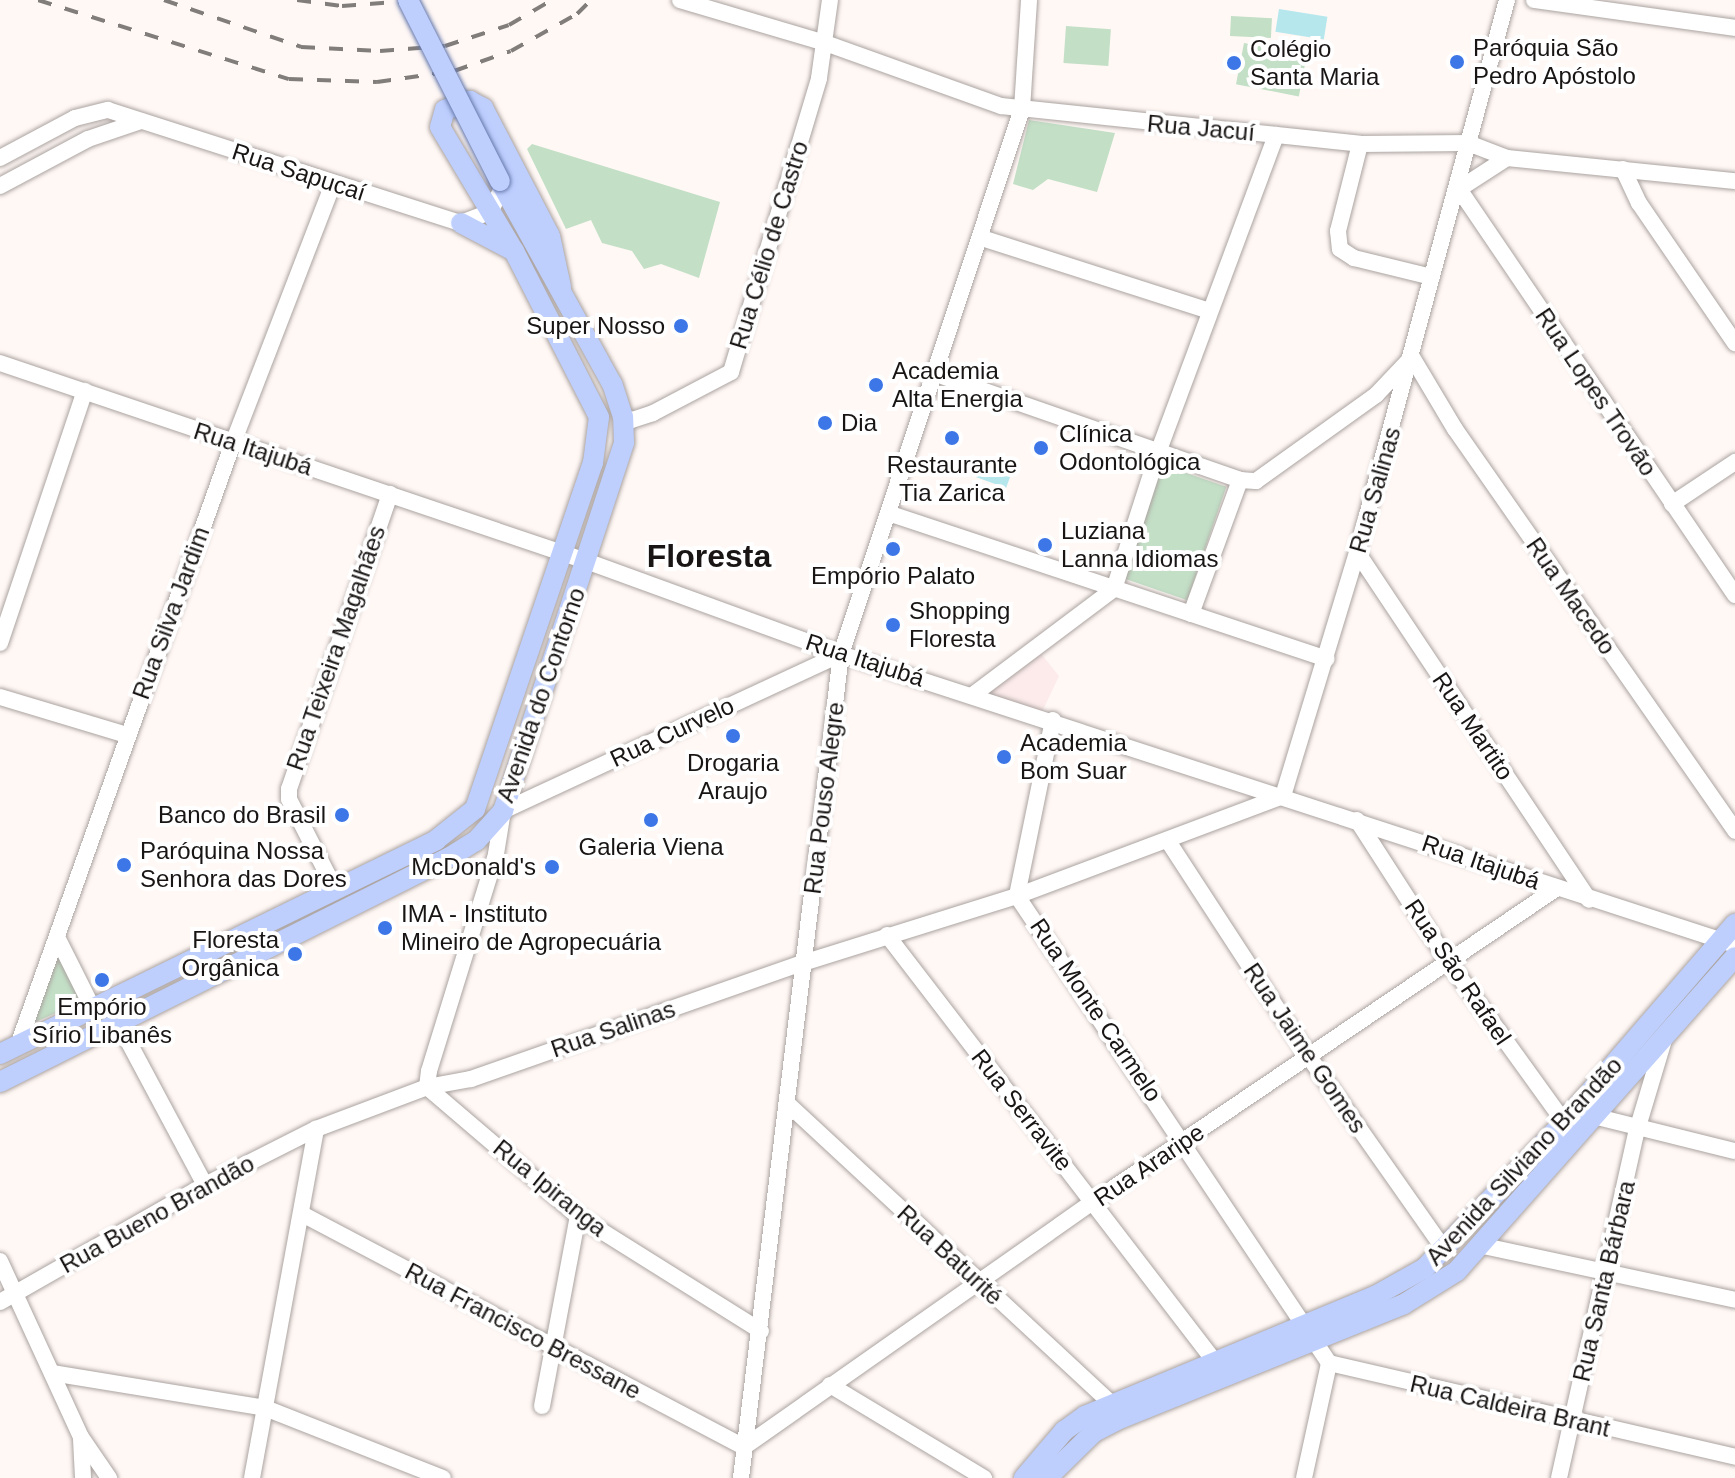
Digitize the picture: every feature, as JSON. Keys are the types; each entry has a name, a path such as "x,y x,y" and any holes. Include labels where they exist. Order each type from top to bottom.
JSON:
{"main road":[{"name":"Avenida do Contorno","path":"0,1082 450,857 485,834 503,811 620,463 623,417 612,384 502,184 408,0"},
{"name":"Avenida do Contorno","path":"9,1049 458,827 483,795 560,553 593,463 599,417 514,251 440,127 445,110 465,102 483,108 550,236 561,287"},
{"path":"461,223 514,251"},
{"path":"483,795 503,811"},
{"name":"Avenida Silviano Brandão","path":"1049,1478 1094,1432 1310,1333 1401,1282 1446,1252 1728,943 1735,924"},
{"name":"Avenida Silviano Brandão","path":"1024,1478 1064,1431 1111,1403 1215,1362 1310,1333 1433,1289 1484,1246 1593,1116 1735,957"}],"street":[{"name":"Rua Jacuí","path":"680,0 825,43 1022,109 1360,144 1468,143 1507,158 1735,181"},
{"name":"Rua Célio de Castro","path":"623,417 632,420 653,413 731,372 825,43 830,0"},
{"name":"Rua Pouso Alegre","path":"741,1478 789,1105 841,654 891,514 1022,109 1029,0"},
{"name":"Rua Salinas","path":"316,1129 427,1087 471,1079 803,963 1017,896 1283,796 1327,659 1412,357 1507,0"},
{"path":"1534,0 1735,28"},
{"name":"Rua Sapucaí","path":"0,158 75,118 108,110 461,223"},
{"path":"0,186 88,139 141,121"},
{"path":"974,694 1114,589 1159,450 1276,135"},
{"path":"1360,144 1338,231 1340,249 1354,258 1432,277"},
{"path":"1459,189 1507,158"},
{"path":"1623,169 1639,203 1735,343"},
{"name":"Rua Silva Jardim","path":"9,1049 58,939 127,735 233,443 333,184"},
{"path":"461,223 490,212 502,184"},
{"name":"Rua Lopes Trovão","path":"1459,189 1735,595"},
{"path":"982,238 1209,311"},
{"path":"936,374 1240,480 1256,481 1272,474 1376,395 1412,357"},
{"name":"Rua Macedo","path":"1412,357 1455,429 1735,831"},
{"name":"Rua Itajubá","path":"0,363 586,561 841,654 974,694 1589,900 1728,943"},
{"path":"0,643 85,391"},
{"path":"1672,504 1735,462"},
{"path":"1191,614 1240,480"},
{"name":"Rua Teixeira Magalhães","path":"335,889 289,799 290,780 390,494"},
{"path":"891,514 1327,659"},
{"name":"Rua Martito","path":"1357,552 1589,900"},
{"name":"Rua Curvelo","path":"503,811 841,654"},
{"path":"0,697 127,735"},
{"path":"1017,896 1053,720"},
{"path":"1238,781 1246,812"},
{"path":"427,1087 432,1053 496,854 503,811"},
{"name":"Rua São Rafael","path":"1357,820 1448,961 1568,1117"},
{"name":"Rua Jaime Gomes","path":"1168,841 1309,1057 1446,1252"},
{"name":"Rua Araripe","path":"744,1447 1093,1202 1557,888"},
{"name":"Rua Monte Carmelo","path":"1017,896 1186,1141 1310,1333"},
{"name":"Rua Serravite","path":"887,935 1215,1362"},
{"path":"58,939 93,1009"},
{"path":"119,1024 205,1185"},
{"name":"Rua Santa Bárbara","path":"1559,1478 1609,1274 1637,1130 1665,1036"},
{"name":"Rua Ipiranga","path":"427,1087 578,1216 761,1331"},
{"name":"Rua Baturité","path":"789,1105 1111,1403"},
{"path":"1568,1117 1593,1116 1637,1130 1735,1151"},
{"path":"252,1478 316,1129"},
{"name":"Rua Bueno Brandão","path":"8,1297 205,1185 316,1129"},
{"name":"Rua Francisco Bressane","path":"302,1214 744,1447"},
{"path":"542,1406 578,1216"},
{"path":"1484,1246 1735,1300"},
{"path":"0,1261 8,1297 52,1373 81,1437 109,1478"},
{"path":"1304,1478 1329,1363 1310,1333"},
{"name":"Rua Caldeira Brant","path":"1329,1363 1735,1457"},
{"path":"52,1373 265,1408 443,1478"},
{"path":"830,1385 984,1478"},
{"path":"81,1437 83,1478"}],"shaded area":[{"path":"1039,651 1059,676 1042,712 987,693"}],"green space":[{"path":"1231,16 1272,18 1271,38 1230,36"},
{"path":"1066,26 1111,29 1108,66 1063,63"},
{"path":"1244,43 1307,55 1299,96 1236,84"},
{"path":"1029,120 1115,133 1097,192 1048,179 1033,190 1013,184"},
{"path":"532,144 720,202 699,278 661,264 644,269 632,251 602,243 591,220 566,229 527,149"},
{"path":"1163,465 1226,487 1187,600 1124,578"},
{"path":"58,952 83,1001 31,1024"}],"water":[{"path":"1279,9 1327,17 1324,39 1275,32"},
{"path":"973,459 1012,473 1006,488 968,474"}],"railway":[{"path":"38,0 289,79 377,82 454,71 511,51 577,14 591,0"},
{"path":"164,0 301,47 380,51 445,46 509,25 552,0"},
{"path":"297,0 342,6 422,0"}],"place":[{"name":"Paróquia São Pedro Apóstolo","path":"1457,62"},
{"name":"Colégio Santa Maria","path":"1234,63"},
{"name":"Super Nosso","path":"681,326"},
{"name":"Academia Alta Energia","path":"876,385"},
{"name":"Dia","path":"825,423"},
{"name":"Restaurante Tia Zarica","path":"952,438"},
{"name":"Clínica Odontológica","path":"1041,448"},
{"name":"Luziana Lanna Idiomas","path":"1045,545"},
{"name":"Empório Palato","path":"893,549"},
{"name":"Shopping Floresta","path":"893,625"},
{"name":"Drogaria Araujo","path":"733,736"},
{"name":"Academia Bom Suar","path":"1004,757"},
{"name":"Banco do Brasil","path":"342,815"},
{"name":"Galeria Viena","path":"651,820"},
{"name":"Paróquina Nossa Senhora das Dores","path":"124,865"},
{"name":"McDonald's","path":"552,867"},
{"name":"IMA - Instituto Mineiro de Agropecuária","path":"385,928"},
{"name":"Floresta Orgânica","path":"295,954"},
{"name":"Empório Sírio Libanês","path":"102,980"}],"district":[{"name":"Floresta","path":"709,556"}]}
